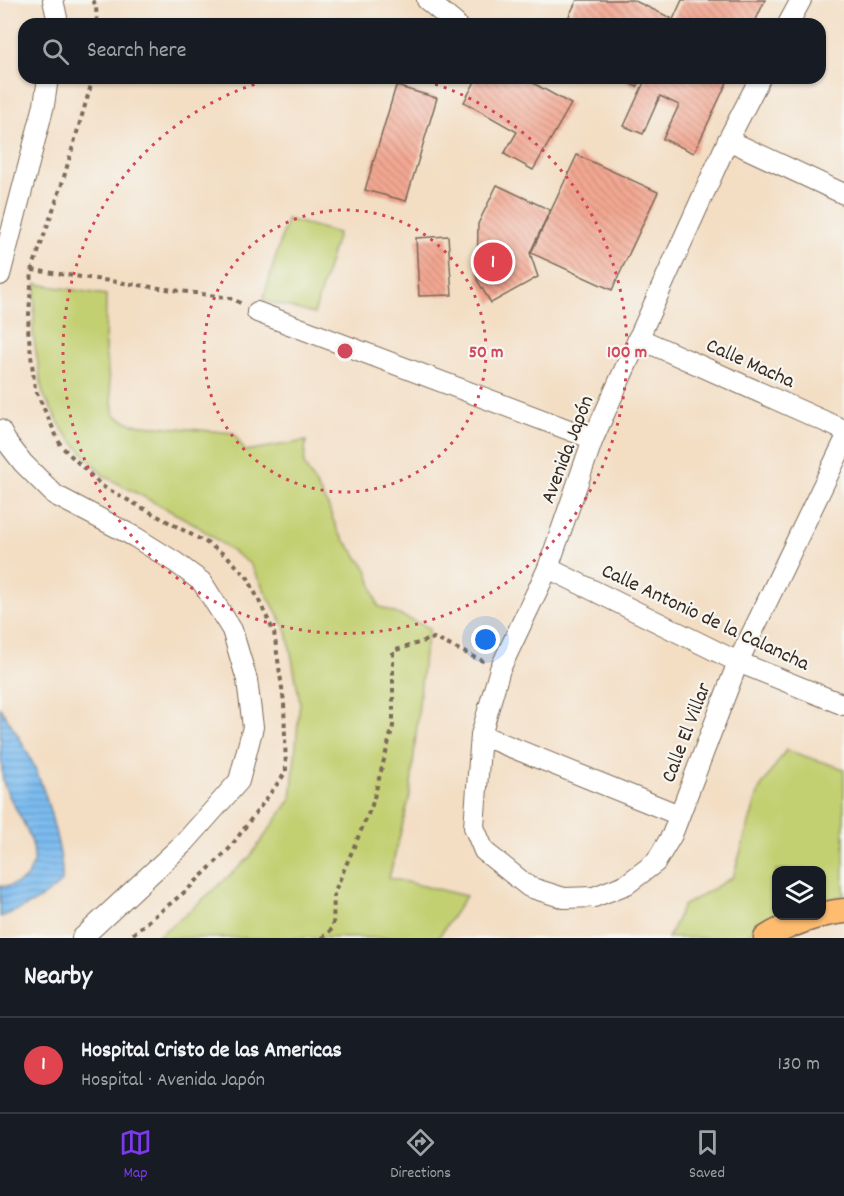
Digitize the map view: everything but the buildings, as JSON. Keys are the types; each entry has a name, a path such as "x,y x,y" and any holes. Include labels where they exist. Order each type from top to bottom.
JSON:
{"main road":[{"path":"766,938 780,929 844,910"}],"street":[{"path":"53,0 57,18"},
{"path":"427,0 449,18"},
{"path":"791,18 801,0"},
{"path":"0,275 44,105 47,84"},
{"name":"Avenida Japón","path":"484,851 474,827 481,735 500,669 548,568 592,439 728,140 757,84"},
{"path":"728,140 844,194"},
{"path":"257,312 592,439"},
{"name":"Calle Macha","path":"638,338 844,430"},
{"path":"0,430 23,463 55,495 135,537 202,582 232,630 247,680 253,727 239,781 185,842 82,938"},
{"name":"Calle El Villar","path":"484,851 529,887 564,898 594,897 627,884 656,862 672,835 738,662 844,442"},
{"name":"Calle Antonio de la Calancha","path":"548,568 738,662 844,705"},
{"path":"481,735 679,815"}],"path":[{"path":"93,0 97,18"},
{"path":"32,270 230,298 257,312"},
{"path":"322,938 333,928 334,893 372,805 393,726 393,651 434,638 500,669"}],"green space":[{"path":"287,219 338,233 314,314 263,300"},
{"path":"36,284 106,295 105,351 114,415 132,424 234,433 245,451 306,441 304,464 328,506 338,532 367,569 378,606 430,628 424,654 410,795 389,878 466,896 438,938 155,938 184,916 249,858 291,799 300,702 287,631 250,564 193,523 104,476 64,432 43,394 33,334"},
{"path":"786,750 844,769 844,895 826,901 826,866 772,866 772,917 742,938 668,938 683,906 733,877 759,790"}],"water":[{"path":"0,708 27,752 40,781 51,813 60,856 62,882 26,907 0,917 0,886 16,884 28,875 33,864 34,852 26,828 3,781"}],"place":[{"name":"Hospital Cristo de las Americas","path":"493,262"}]}
